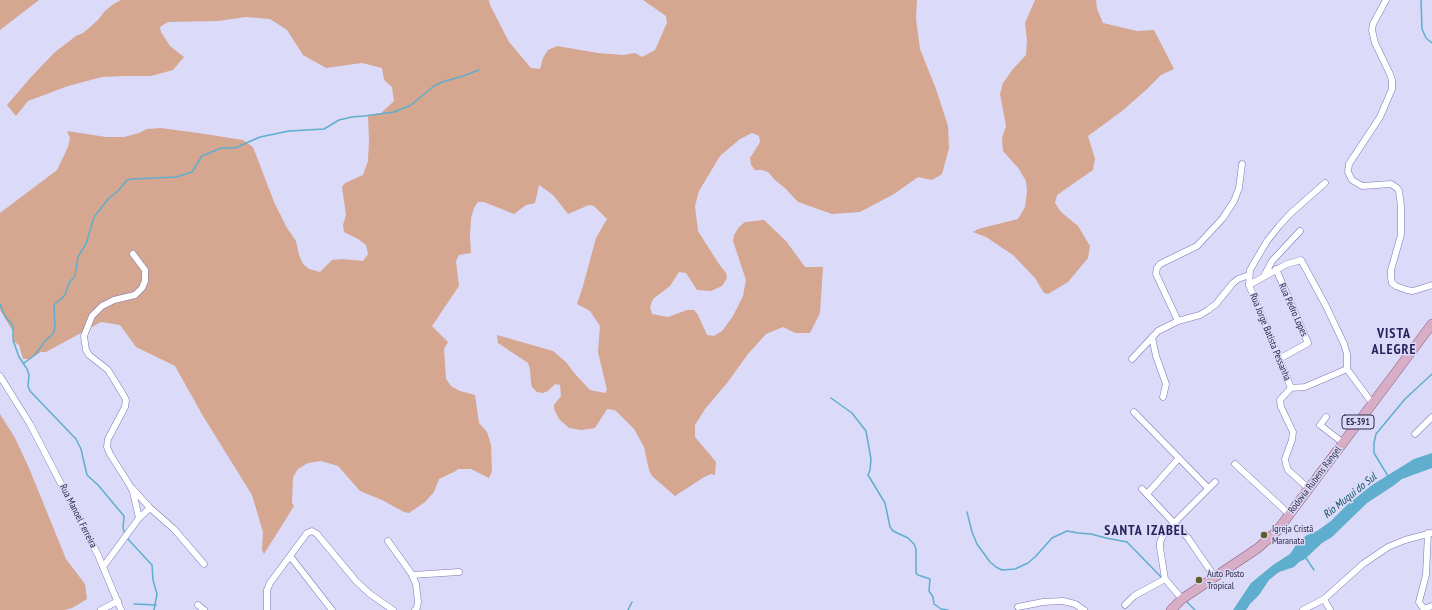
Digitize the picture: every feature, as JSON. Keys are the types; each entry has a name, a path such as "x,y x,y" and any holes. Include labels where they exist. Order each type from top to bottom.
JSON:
{"main road":[{"name":"Rodovia Rubens Rangel","path":"1287,517 1432,324"},
{"name":"ES-391","path":"1171,610 1182,599 1214,576 1258,548 1270,538 1287,517"}],"street":[{"path":"1386,0 1373,24 1372,30 1375,43 1390,74 1392,89 1380,117 1349,164 1348,172 1352,180 1362,186 1391,184 1397,188 1401,206 1401,235 1391,270 1390,278 1392,283 1406,290 1413,291 1432,285"},
{"path":"1178,321 1156,274 1157,268 1160,264 1197,246 1222,218 1231,205 1239,188 1242,164"},
{"name":"Rua Jorge Batista Pessanha","path":"1325,183 1279,226 1254,262 1250,270 1249,285 1291,388 1304,386 1347,369"},
{"path":"1264,276 1272,261 1300,231"},
{"path":"133,254 145,270 145,281 142,288 135,295 114,300 102,306 92,316 84,336 86,350 89,355 108,370 126,400 108,439 107,447 133,492 139,518"},
{"path":"1249,285 1288,264 1301,260 1326,306 1344,344 1347,354 1347,369 1372,403"},
{"name":"Rua Pedro Lopes","path":"1276,270 1308,342 1279,358"},
{"path":"1132,358 1158,331 1178,321 1200,315 1216,304 1233,283 1238,279 1249,275"},
{"path":"1152,337 1156,356 1166,384 1162,397"},
{"name":"Rua Manoel Ferreira","path":"0,376 30,424 103,567 121,610"},
{"path":"1291,388 1280,400 1281,407 1293,432 1292,440 1285,460 1288,470 1308,488"},
{"path":"1134,412 1208,488"},
{"path":"1326,417 1320,425 1342,442"},
{"path":"1415,434 1432,417"},
{"path":"1147,494 1180,458"},
{"path":"1235,464 1287,517"},
{"path":"1182,599 1165,579 1160,542 1165,532 1215,482"},
{"path":"129,484 150,508 174,529 204,564"},
{"path":"1142,489 1196,549 1214,576"},
{"path":"103,567 139,518 150,508"},
{"path":"267,610 267,590 270,583 309,532 315,532 356,581 370,594 393,610"},
{"path":"1303,610 1326,597 1363,564 1388,547 1405,540 1430,533 1426,575 1419,602 1423,608 1432,606"},
{"path":"388,541 412,575 416,584 418,602 417,608 414,610"},
{"path":"290,556 332,610"},
{"path":"412,575 459,572"},
{"path":"1126,605 1134,596 1165,579"},
{"path":"1326,597 1330,610"},
{"path":"101,610 118,601"},
{"path":"1018,607 1043,602 1062,601 1075,604 1084,610"},
{"path":"198,605 204,610"}],"shaded area":[{"path":"0,0 39,0 0,30"},
{"path":"121,0 489,0 490,5 509,42 531,68 540,69 543,58 548,50 557,46 598,53 623,55 635,53 642,57 655,50 667,23 666,16 643,0 917,0 916,19 920,49 936,89 948,126 949,148 942,174 932,180 918,177 894,194 860,212 832,214 798,202 768,172 755,170 751,165 750,158 760,142 759,136 752,133 740,139 720,156 699,191 695,206 698,231 726,273 727,278 722,286 711,291 697,290 686,273 679,272 670,286 653,299 650,307 652,314 668,317 687,310 694,310 698,315 707,335 714,336 722,331 733,316 743,296 746,280 733,241 734,235 739,227 745,222 764,220 786,241 805,267 823,267 820,313 810,333 795,333 783,327 766,334 748,354 727,383 705,409 695,425 695,437 716,462 715,475 711,474 704,477 675,496 652,476 649,470 644,447 634,429 615,410 607,409 595,428 581,430 569,428 559,419 554,409 554,405 561,396 560,385 555,384 548,391 543,393 537,392 532,387 528,363 498,343 497,335 553,351 566,362 590,390 605,393 607,390 598,352 600,326 590,311 577,304 596,238 607,219 594,206 589,205 568,214 553,195 539,185 535,203 526,205 514,214 484,202 478,202 474,208 471,218 471,253 459,255 456,261 459,286 432,326 448,342 444,349 446,379 451,386 460,391 475,395 479,423 487,432 491,445 492,471 489,478 471,469 458,469 439,479 434,492 425,502 409,513 360,491 338,466 321,461 308,463 298,469 293,477 292,503 294,506 264,554 262,550 263,532 252,495 203,416 175,366 136,347 120,325 101,322 46,352 41,352 29,359 23,359 19,345 13,341 14,333 0,310 0,213 57,170 68,147 70,138 67,131 106,137 124,137 147,129 161,128 243,140 253,147 274,202 287,228 296,241 299,255 303,264 309,269 320,272 332,260 342,259 363,261 368,254 366,245 344,232 343,225 346,215 342,187 345,183 363,175 368,161 368,116 381,113 394,101 392,87 384,80 382,68 362,63 326,68 303,55 287,30 270,19 246,17 218,21 168,22 160,27 161,32 170,46 184,57 173,70 151,76 102,77 68,86 28,101 16,116 7,105 32,76 55,52 76,36 83,33 112,5"},
{"path":"1035,0 1096,0 1097,9 1103,23 1137,31 1154,30 1174,69 1161,75 1122,111 1088,136 1095,159 1093,170 1057,195 1055,203 1061,212 1078,226 1090,246 1088,258 1068,282 1048,294 1044,293 1035,278 1013,255 986,237 973,232 978,229 1018,219 1025,207 1027,191 1026,181 1019,169 1003,151 1002,138 1006,126 1000,94 1003,83 1026,55 1027,40 1025,23"},
{"path":"0,414 15,438 29,468 66,559 85,584 87,599 72,608 65,610 0,610"}],"water":[{"path":"1432,453 1432,468 1402,479 1367,503 1332,537 1322,543 1305,559 1294,567 1279,572 1269,580 1246,610 1233,610 1251,583 1273,565 1290,554 1298,542 1331,521 1347,505 1372,485 1414,459"}],"waterway":[{"path":"1421,0 1422,29 1426,38 1432,43"},
{"path":"24,363 35,355 46,340 53,334 55,328 54,305 65,295 69,283 75,276 78,257 86,244 94,217 109,198 118,191 127,180 176,177 192,172 202,156 221,148 235,148 260,137 289,131 324,129 339,120 352,117 394,112 411,105 434,86 442,82 479,70"},
{"path":"0,304 5,316 13,326 13,340 19,357 27,369 29,375 28,386 30,391 76,439 81,449 87,475 98,485 124,516 123,528 125,534"},
{"path":"1388,476 1374,453 1376,434 1405,399 1432,374"},
{"path":"831,398 852,413 866,431 871,459 868,475 885,503 890,527 893,531 908,538 914,544 916,549 916,573 930,579 929,591 933,597 934,604 941,609 948,610"},
{"path":"967,512 977,544 990,562 1002,570 1015,569 1028,563 1052,538 1067,531 1091,534 1127,542 1162,578"},
{"path":"127,538 152,565 153,580 157,594 154,610"},
{"path":"1306,558 1314,570"},
{"path":"1185,600 1195,610"},
{"path":"628,610 632,602"},
{"path":"134,604 156,605"}],"place":[{"name":"Igreja Cristã Maranata","path":"1264,535"},
{"name":"Auto Posto Tropical","path":"1199,580"}],"district":[{"name":"VISTA ALEGRE","path":"1394,342"},
{"name":"SANTA IZABEL","path":"1146,531"}],"water label":[{"name":"Rio Muqui do Sul","path":"1350,496"}]}
